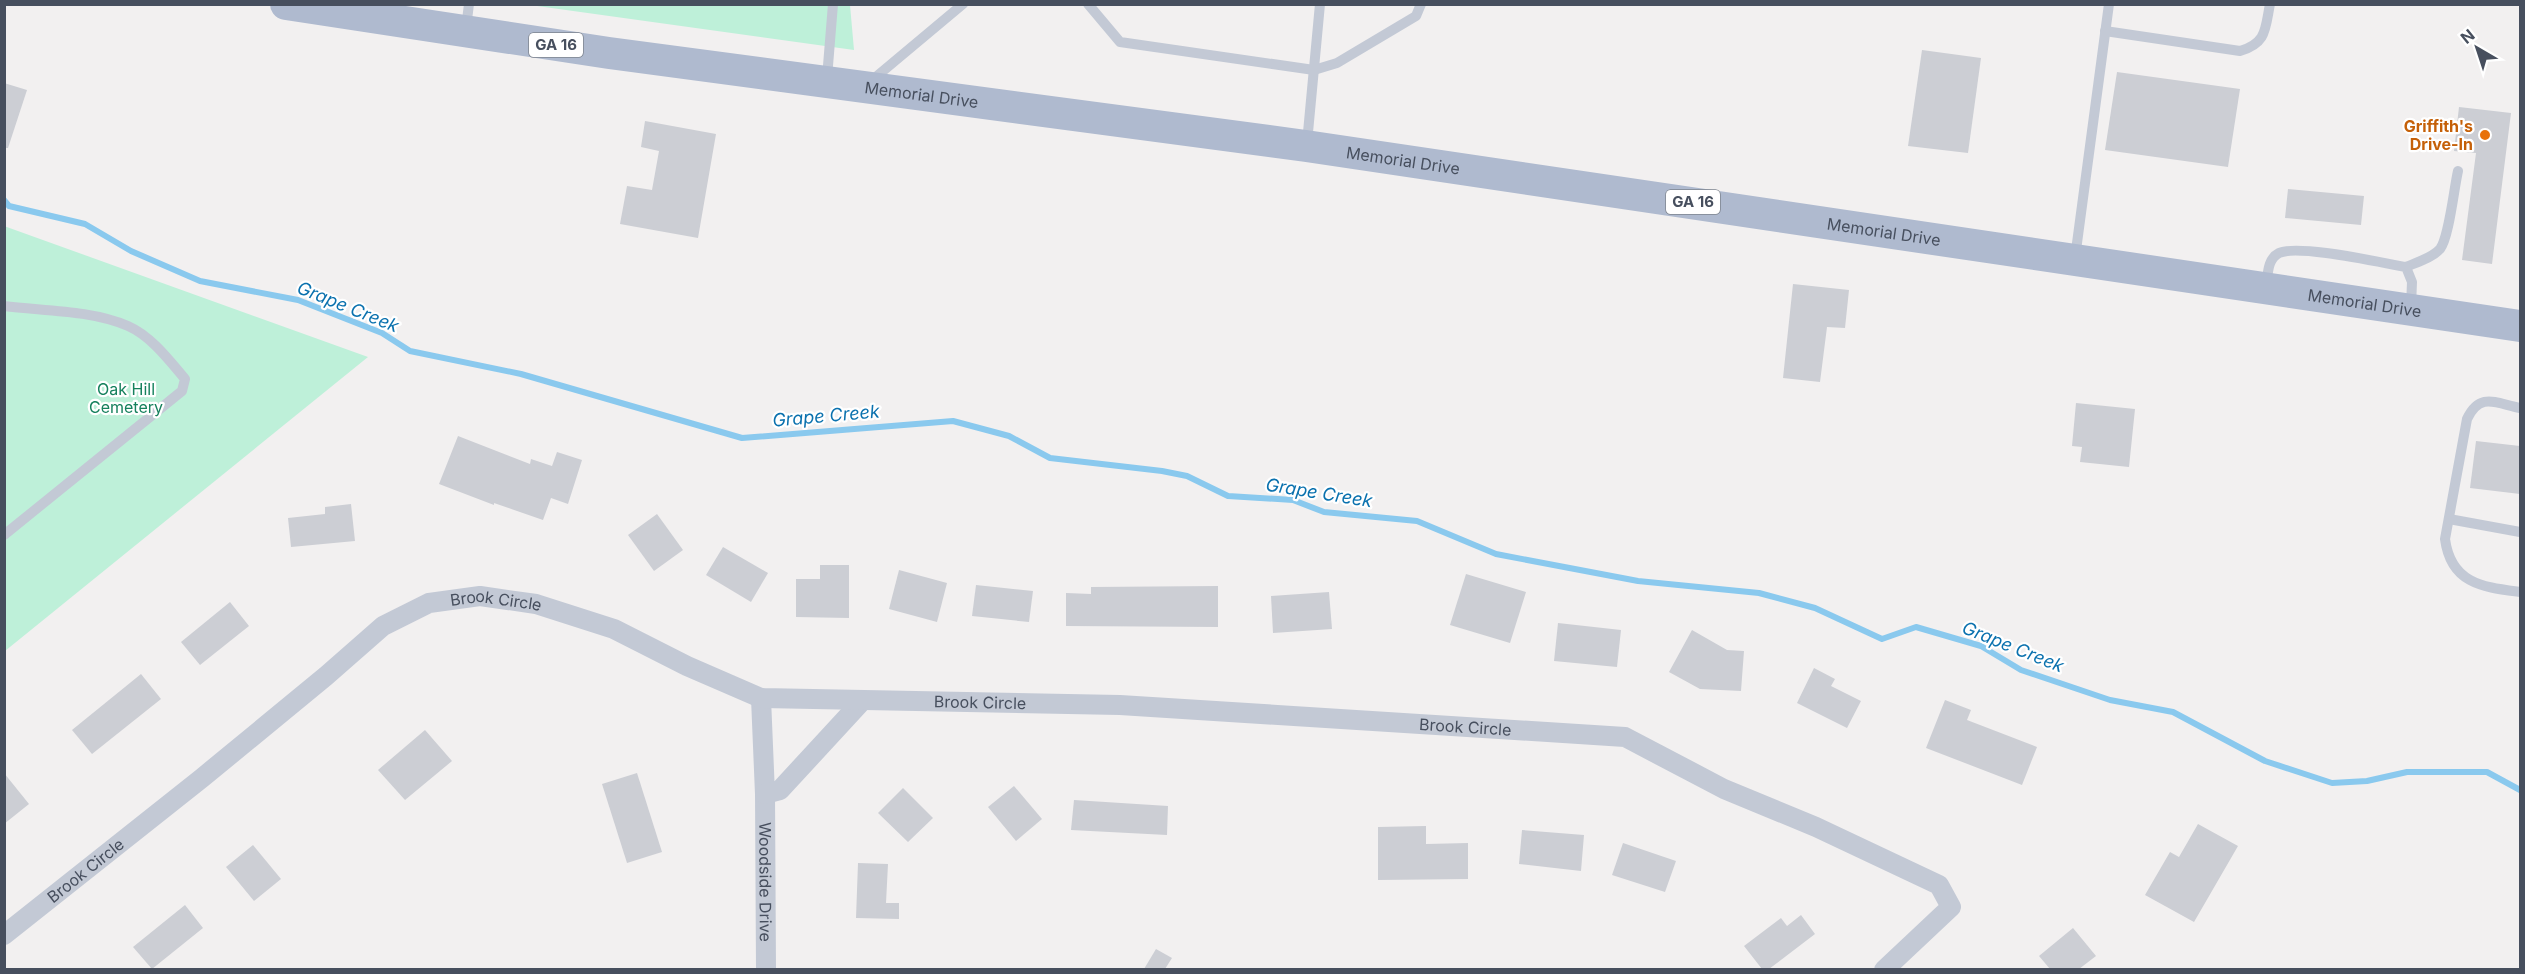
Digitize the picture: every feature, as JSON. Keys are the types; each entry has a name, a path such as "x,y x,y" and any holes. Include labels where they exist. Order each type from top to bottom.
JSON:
{"main road":[{"name":"Memorial Drive","path":"285,4 467,18 826,82 1306,146 2075,258 2520,326"}],"street":[{"name":"Brook Circle","path":"4,935 210,771 383,626 429,603 480,596 536,604 614,629 687,666 761,698 1120,705 1625,737 1724,789 1816,827 1939,885 1951,907 1884,969"},
{"name":"Woodside Drive","path":"761,698 765,794 766,969"},
{"path":"765,794 780,790 863,700"}],"lane":[{"path":"826,82 833,4"},
{"path":"864,86 963,4"},
{"path":"1088,4 1120,42 1314,70 1336,63 1416,16 1421,4"},
{"path":"1306,146 1320,4"},
{"path":"2075,258 2109,4"},
{"path":"2105,31 2240,51 2257,43 2264,34 2270,4"},
{"path":"2266,287 2270,261 2280,253 2302,250 2406,267 2432,256 2441,248 2445,238 2457,171"},
{"path":"2406,267 2412,282 2410,309"},
{"path":"4,306 94,316 129,326 159,349 185,379 182,391 4,535"},
{"path":"2520,408 2488,402 2479,402 2473,407 2467,419 2445,539 2447,553 2454,567 2481,586 2520,592"},
{"path":"2449,519 2520,532"}],"green space":[{"path":"530,5 850,5 854,50"},
{"name":"Oak Hill Cemetery","path":"4,226 368,357 5,651 4,651"}],"building":[{"path":"1922,50 1981,58 1968,153 1908,146"},
{"path":"2117,72 2240,89 2228,167 2105,150"},
{"path":"4,83 27,90 8,148 4,148"},
{"path":"2459,107 2511,113 2492,264 2462,260 2476,153 2454,151"},
{"path":"645,121 716,134 698,238 620,224 627,186 652,190 659,151 641,147"},
{"path":"2288,189 2364,196 2361,225 2285,218"},
{"path":"1793,284 1849,290 1845,328 1827,327 1820,382 1783,378"},
{"path":"2076,403 2135,409 2129,467 2080,462 2082,447 2072,446"},
{"path":"458,436 530,464 531,459 552,466 557,452 582,460 568,504 551,498 543,520 494,503 494,505 439,484"},
{"path":"2476,441 2520,446 2520,494 2470,488"},
{"path":"351,504 355,541 291,547 288,518 325,514 325,507"},
{"path":"657,514 683,550 654,571 628,535"},
{"path":"723,547 768,573 751,602 706,575"},
{"path":"820,565 849,565 849,618 796,617 796,579 820,579"},
{"path":"899,570 947,583 937,622 889,609"},
{"path":"1466,574 1526,592 1510,643 1450,625"},
{"path":"976,585 1033,591 1029,622 972,616"},
{"path":"1218,586 1218,627 1066,626 1066,593 1091,594 1091,587"},
{"path":"1329,592 1332,629 1273,633 1271,596"},
{"path":"230,602 249,626 200,665 181,642"},
{"path":"1558,623 1621,630 1617,667 1554,661"},
{"path":"1692,630 1727,650 1744,651 1741,691 1700,689 1669,672"},
{"path":"1814,668 1835,679 1831,686 1861,701 1847,728 1797,703"},
{"path":"141,674 161,699 92,754 72,730"},
{"path":"1945,700 1971,710 1967,720 2037,747 2022,785 1926,748"},
{"path":"425,730 452,761 405,800 378,770"},
{"path":"4,773 29,804 4,824"},
{"path":"637,773 662,852 627,863 602,784"},
{"path":"1014,786 1042,819 1016,841 988,807"},
{"path":"903,788 933,818 908,842 878,813"},
{"path":"1074,800 1168,806 1167,835 1071,830"},
{"path":"2198,824 2238,846 2194,922 2145,895 2170,852 2179,857"},
{"path":"1426,826 1426,844 1468,843 1468,879 1378,880 1378,827"},
{"path":"1522,830 1584,835 1581,871 1519,864"},
{"path":"1623,843 1676,861 1665,892 1612,875"},
{"path":"253,845 281,879 254,901 226,867"},
{"path":"858,863 888,864 886,903 899,903 899,919 856,918"},
{"path":"185,905 203,928 152,969 133,947"},
{"path":"1801,915 1815,934 1769,969 1762,969 1744,946 1781,918 1787,926"},
{"path":"2073,928 2096,956 2079,969 2050,969 2039,956"},
{"path":"1156,949 1172,958 1165,969 1144,969"}],"waterway":[{"name":"Grape Creek","path":"4,200 9,206 85,224 131,251 200,281 298,300 382,333 410,351 521,374 742,438 953,421 1009,436 1050,458 1187,476 1228,496 1293,500 1324,512 1417,521 1496,554 1638,581 1759,593 1815,608 1882,639 1916,627 1981,646 2021,670 2110,700 2173,712 2265,761 2332,783 2367,781 2407,772 2487,772 2520,790"}],"place":[{"name":"Griffith's Drive-In","path":"2485,135"}]}
